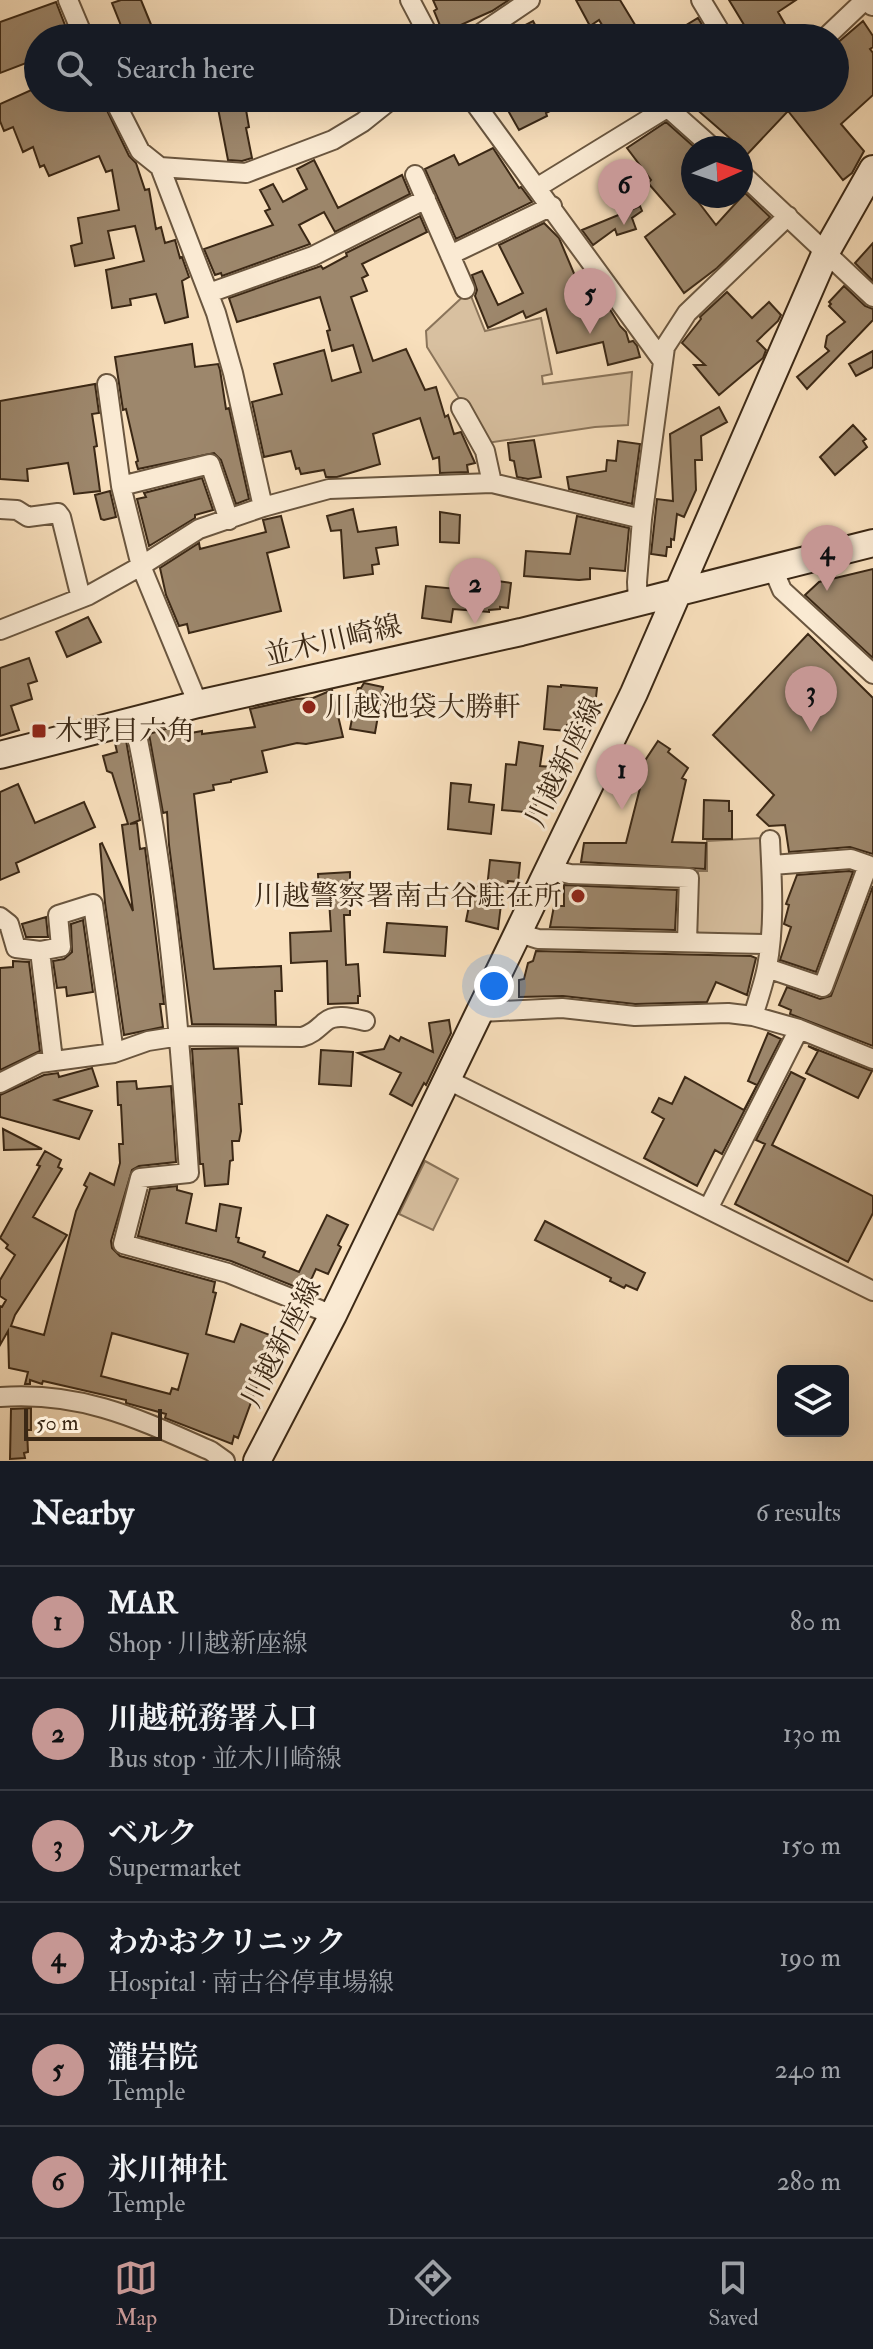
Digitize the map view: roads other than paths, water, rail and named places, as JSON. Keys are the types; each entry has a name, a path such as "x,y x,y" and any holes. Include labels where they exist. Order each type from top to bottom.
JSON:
{"main road":[{"name":"川越新座線","path":"257,1461 333,1315 519,933 680,591 826,252 873,169"},
{"name":"並木川崎線","path":"0,755 198,704 521,632 873,543"}],"street":[{"path":"68,0 78,24"},
{"path":"410,0 423,24"},
{"path":"495,24 530,0"},
{"path":"701,0 716,24"},
{"path":"842,24 869,1"},
{"path":"120,112 140,151 160,167 209,293 233,373 263,507"},
{"path":"160,167 246,173 333,140 376,112"},
{"path":"482,112 662,360"},
{"path":"538,187 660,112"},
{"path":"683,112 703,136"},
{"path":"415,175 465,289"},
{"path":"753,184 873,297"},
{"path":"209,293 313,256 426,199"},
{"path":"450,255 552,206"},
{"path":"638,603 642,519 662,360 667,342 687,313 788,216"},
{"path":"107,384 121,486 141,566 198,704"},
{"path":"461,408 485,451 492,483"},
{"path":"121,486 210,464 229,520"},
{"path":"0,630 81,598 141,566 199,529 329,489 492,483 642,519"},
{"path":"0,509 17,510 28,517 58,513 81,598"},
{"path":"773,569 782,590 873,674"},
{"path":"134,721 153,815 180,1036 189,1173 140,1178 123,1244 228,1273 333,1315"},
{"path":"753,1016 767,968 774,899 770,840"},
{"path":"767,968 823,987 868,865 851,859 772,865"},
{"path":"549,869 570,874 689,878 687,941"},
{"path":"0,917 9,924 16,948 40,951 61,947 58,915 93,904 114,1053"},
{"path":"519,933 538,939 769,944"},
{"path":"40,951 53,1060"},
{"path":"481,1012 562,1008 635,1016 728,1013 753,1016 799,1029 873,1059"},
{"path":"0,1083 40,1063 114,1053 148,1041 180,1036 302,1037 310,1035 332,1018 365,1021"},
{"path":"708,1209 799,1029"},
{"path":"448,1080 873,1291"},
{"path":"0,1397 33,1394 108,1407 211,1451 225,1461"}],"place":[{"name":"氷川神社","path":"624,225"},
{"name":"瀧岩院","path":"590,334"},
{"name":"わかおクリニック","path":"827,591"},
{"name":"川越税務署入口","path":"475,624"},
{"name":"川越池袋大勝軒","path":"309,707"},
{"name":"木野目六角","path":"39,731"},
{"name":"ベルク","path":"811,732"},
{"name":"MAR","path":"622,810"},
{"name":"川越警察署南古谷駐在所","path":"578,896"}]}
